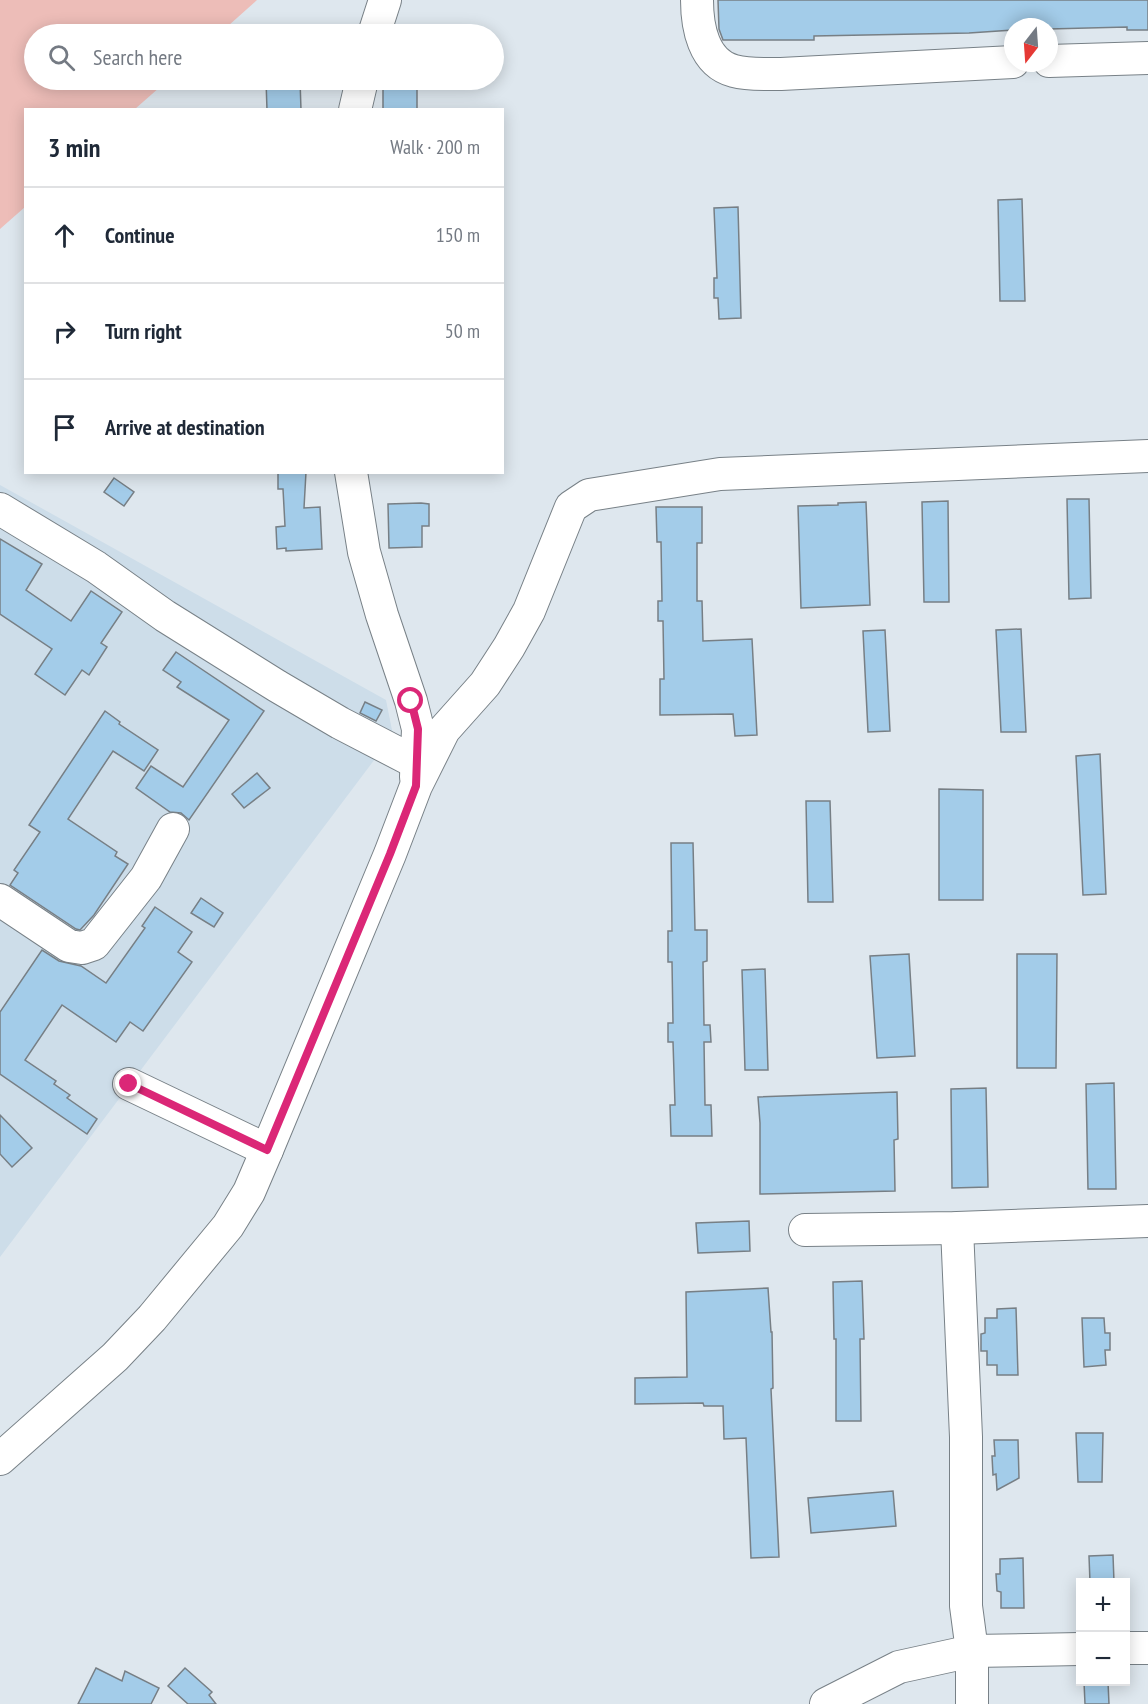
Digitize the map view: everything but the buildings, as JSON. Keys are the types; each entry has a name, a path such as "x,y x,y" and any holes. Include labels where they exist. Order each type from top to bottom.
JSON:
{"lane":[{"path":"378,24 385,0"},
{"path":"697,0 701,37 705,45 720,64 732,70 781,74 1004,62"},
{"path":"1058,61 1148,58"},
{"path":"356,108 360,90"},
{"path":"0,1459 115,1357 152,1318 228,1226 249,1192 390,854 416,775 444,730 485,684 509,647 529,611 571,507 589,495 720,474 1148,456"},
{"path":"351,474 364,552 418,729 416,775"},
{"path":"0,508 96,567 165,616 340,723 416,775"},
{"path":"0,900 69,946 82,948 94,944 146,878 173,828"},
{"path":"129,1084 267,1150"},
{"path":"805,1230 957,1228 1148,1221"},
{"path":"950,1704 972,1693 972,1651 966,1606 966,1437 957,1228"},
{"path":"1130,1648 1148,1648"},
{"path":"826,1704 899,1667 972,1651 1076,1649"}],"shaded area":[{"path":"0,0 257,0 230,24 24,24 24,90 157,90 136,108 24,108 24,208 0,229"},
{"path":"0,485 386,700 393,735 0,1257"}],"route":[{"path":"129,1084 267,1150 416,786 418,729 411,701"}]}
